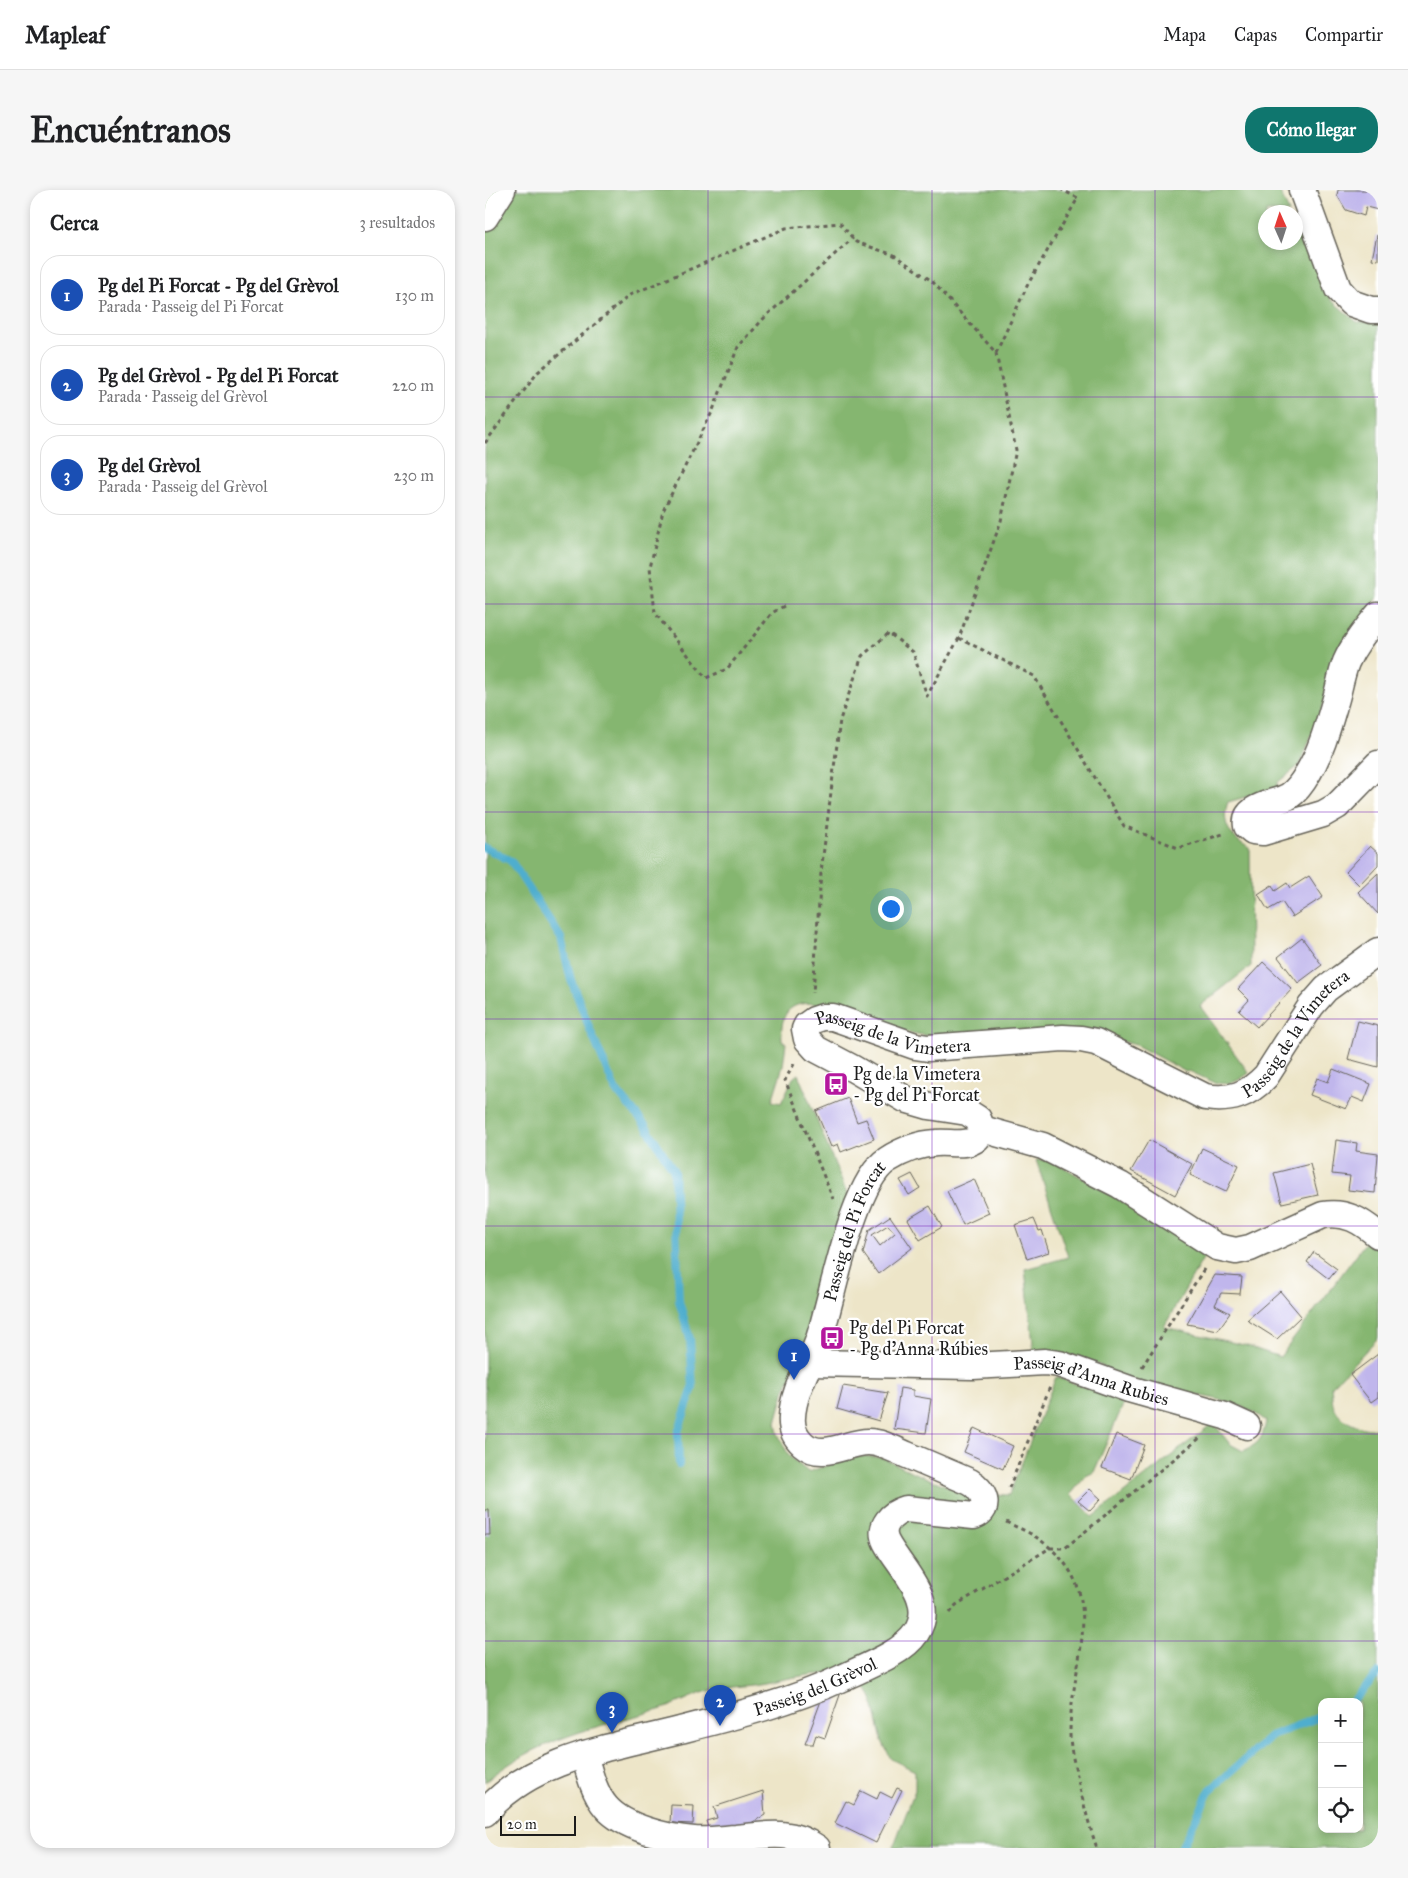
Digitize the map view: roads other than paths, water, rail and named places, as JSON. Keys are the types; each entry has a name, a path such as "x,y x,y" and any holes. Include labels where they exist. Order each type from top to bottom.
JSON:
{"street":[{"path":"485,217 502,190"},
{"path":"1302,190 1338,289 1351,303 1365,309 1378,310"},
{"path":"1378,615 1355,643 1346,663 1323,741 1314,764 1302,783 1290,795 1252,811 1247,817 1247,826 1253,831 1263,832 1323,814 1337,806 1378,764"},
{"name":"Passeig de la Vimetera","path":"982,1129 978,1119 967,1112 929,1106 905,1099 816,1049 809,1030 823,1017 833,1017 915,1046 928,1048 1063,1038 1081,1039 1096,1042 1205,1098 1234,1098 1251,1090 1266,1076 1311,1006 1326,989 1378,951"},
{"path":"982,1129 1043,1146 1120,1185 1217,1247 1236,1250 1250,1248 1323,1215 1333,1213 1353,1217 1378,1235"},
{"name":"Passeig del Pi Forcat","path":"919,1629 922,1612 919,1595 912,1579 885,1541 887,1521 899,1511 906,1509 979,1510 981,1490 970,1482 879,1444 859,1443 824,1451 806,1446 797,1438 794,1432 793,1409 819,1339 853,1219 867,1183 873,1173 884,1162 898,1153 936,1143 971,1142 979,1137 982,1129"},
{"name":"Passeig d'Anna Rubies","path":"810,1363 973,1366 1045,1362 1059,1364 1129,1389 1236,1421"},
{"name":"Passeig del Grèvol","path":"485,1813 493,1804 527,1779 554,1765 618,1744 715,1721 801,1695 837,1680 897,1650 911,1640 919,1629"},
{"path":"584,1754 595,1788 605,1806 613,1814 634,1825 661,1834 694,1840 785,1834 799,1838 817,1848"}],"waterway":[{"path":"485,848 511,861 561,938 571,980 615,1089 646,1126 674,1171 679,1301 690,1339 693,1388 678,1432 679,1464"},
{"path":"1356,1698 1378,1673"},
{"path":"1181,1848 1210,1790 1273,1735 1318,1718"}],"place":[{"name":"Pg de la Vimetera - Pg del Pi Forcat","path":"836,1084"},
{"name":"Pg del Pi Forcat - Pg d'Anna Rúbies","path":"832,1338"},
{"name":"Pg del Pi Forcat - Pg del Grèvol","path":"794,1380"},
{"name":"Pg del Grèvol - Pg del Pi Forcat","path":"720,1726"},
{"name":"Pg del Grèvol","path":"612,1733"}]}
